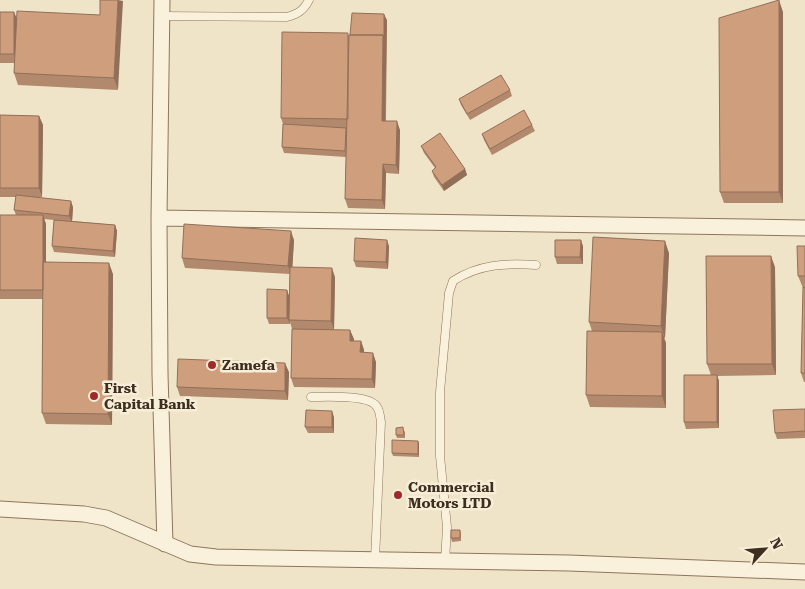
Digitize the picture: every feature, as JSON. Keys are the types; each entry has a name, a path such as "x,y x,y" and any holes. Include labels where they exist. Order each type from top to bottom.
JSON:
{"street":[{"path":"162,0 159,218 165,544"},
{"path":"159,218 805,228"},
{"path":"0,509 84,514 106,518 190,554 216,557 568,563 805,572"}],"lane":[{"path":"161,16 288,17 306,8 309,0"},
{"path":"445,562 447,527 440,456 440,392 448,293 453,281 482,267 510,263 536,264"},
{"path":"311,397 362,398 374,402 378,407 381,422 374,561"}],"building":[{"path":"100,0 118,0 114,78 14,73 17,11 100,15"},
{"path":"779,0 779,192 720,192 719,18"},
{"path":"0,12 14,12 14,54 0,54"},
{"path":"352,13 384,14 384,38 383,35 350,35"},
{"path":"282,32 348,33 348,119 281,118"},
{"path":"349,35 383,35 382,121 397,121 396,165 383,164 382,200 345,199"},
{"path":"501,75 510,90 467,114 459,99"},
{"path":"524,110 532,125 490,149 482,134"},
{"path":"0,115 39,116 39,188 0,188"},
{"path":"283,124 346,128 345,151 282,147"},
{"path":"440,133 465,169 442,185 432,171 436,167 421,146"},
{"path":"16,195 71,201 69,216 14,210"},
{"path":"0,215 43,215 43,290 0,290"},
{"path":"54,220 115,225 113,251 52,246"},
{"path":"184,224 291,231 288,266 182,258"},
{"path":"593,237 665,241 661,326 589,322"},
{"path":"355,238 387,240 386,262 354,261"},
{"path":"555,240 581,240 580,257 555,257"},
{"path":"797,246 805,246 805,276 798,276"},
{"path":"706,256 771,256 772,364 707,364"},
{"path":"43,262 109,263 108,414 42,413"},
{"path":"290,267 332,268 331,321 289,320"},
{"path":"803,287 805,288 805,373 801,373"},
{"path":"267,289 287,290 287,318 267,318"},
{"path":"292,329 350,330 350,341 361,341 360,352 373,353 372,379 291,378"},
{"path":"587,331 662,332 662,396 586,395"},
{"path":"178,359 285,363 285,391 177,387"},
{"path":"684,375 717,375 717,422 684,422"},
{"path":"805,409 805,431 775,433 773,410"},
{"path":"306,410 332,411 332,427 305,427"},
{"path":"403,427 404,435 396,435 396,428"},
{"path":"392,440 418,441 418,454 392,453"},
{"path":"451,530 460,530 460,538 451,538"}],"place":[{"name":"Zamefa","path":"212,365"},
{"name":"First Capital Bank","path":"94,396"},
{"name":"Commercial Motors LTD","path":"398,495"}]}
